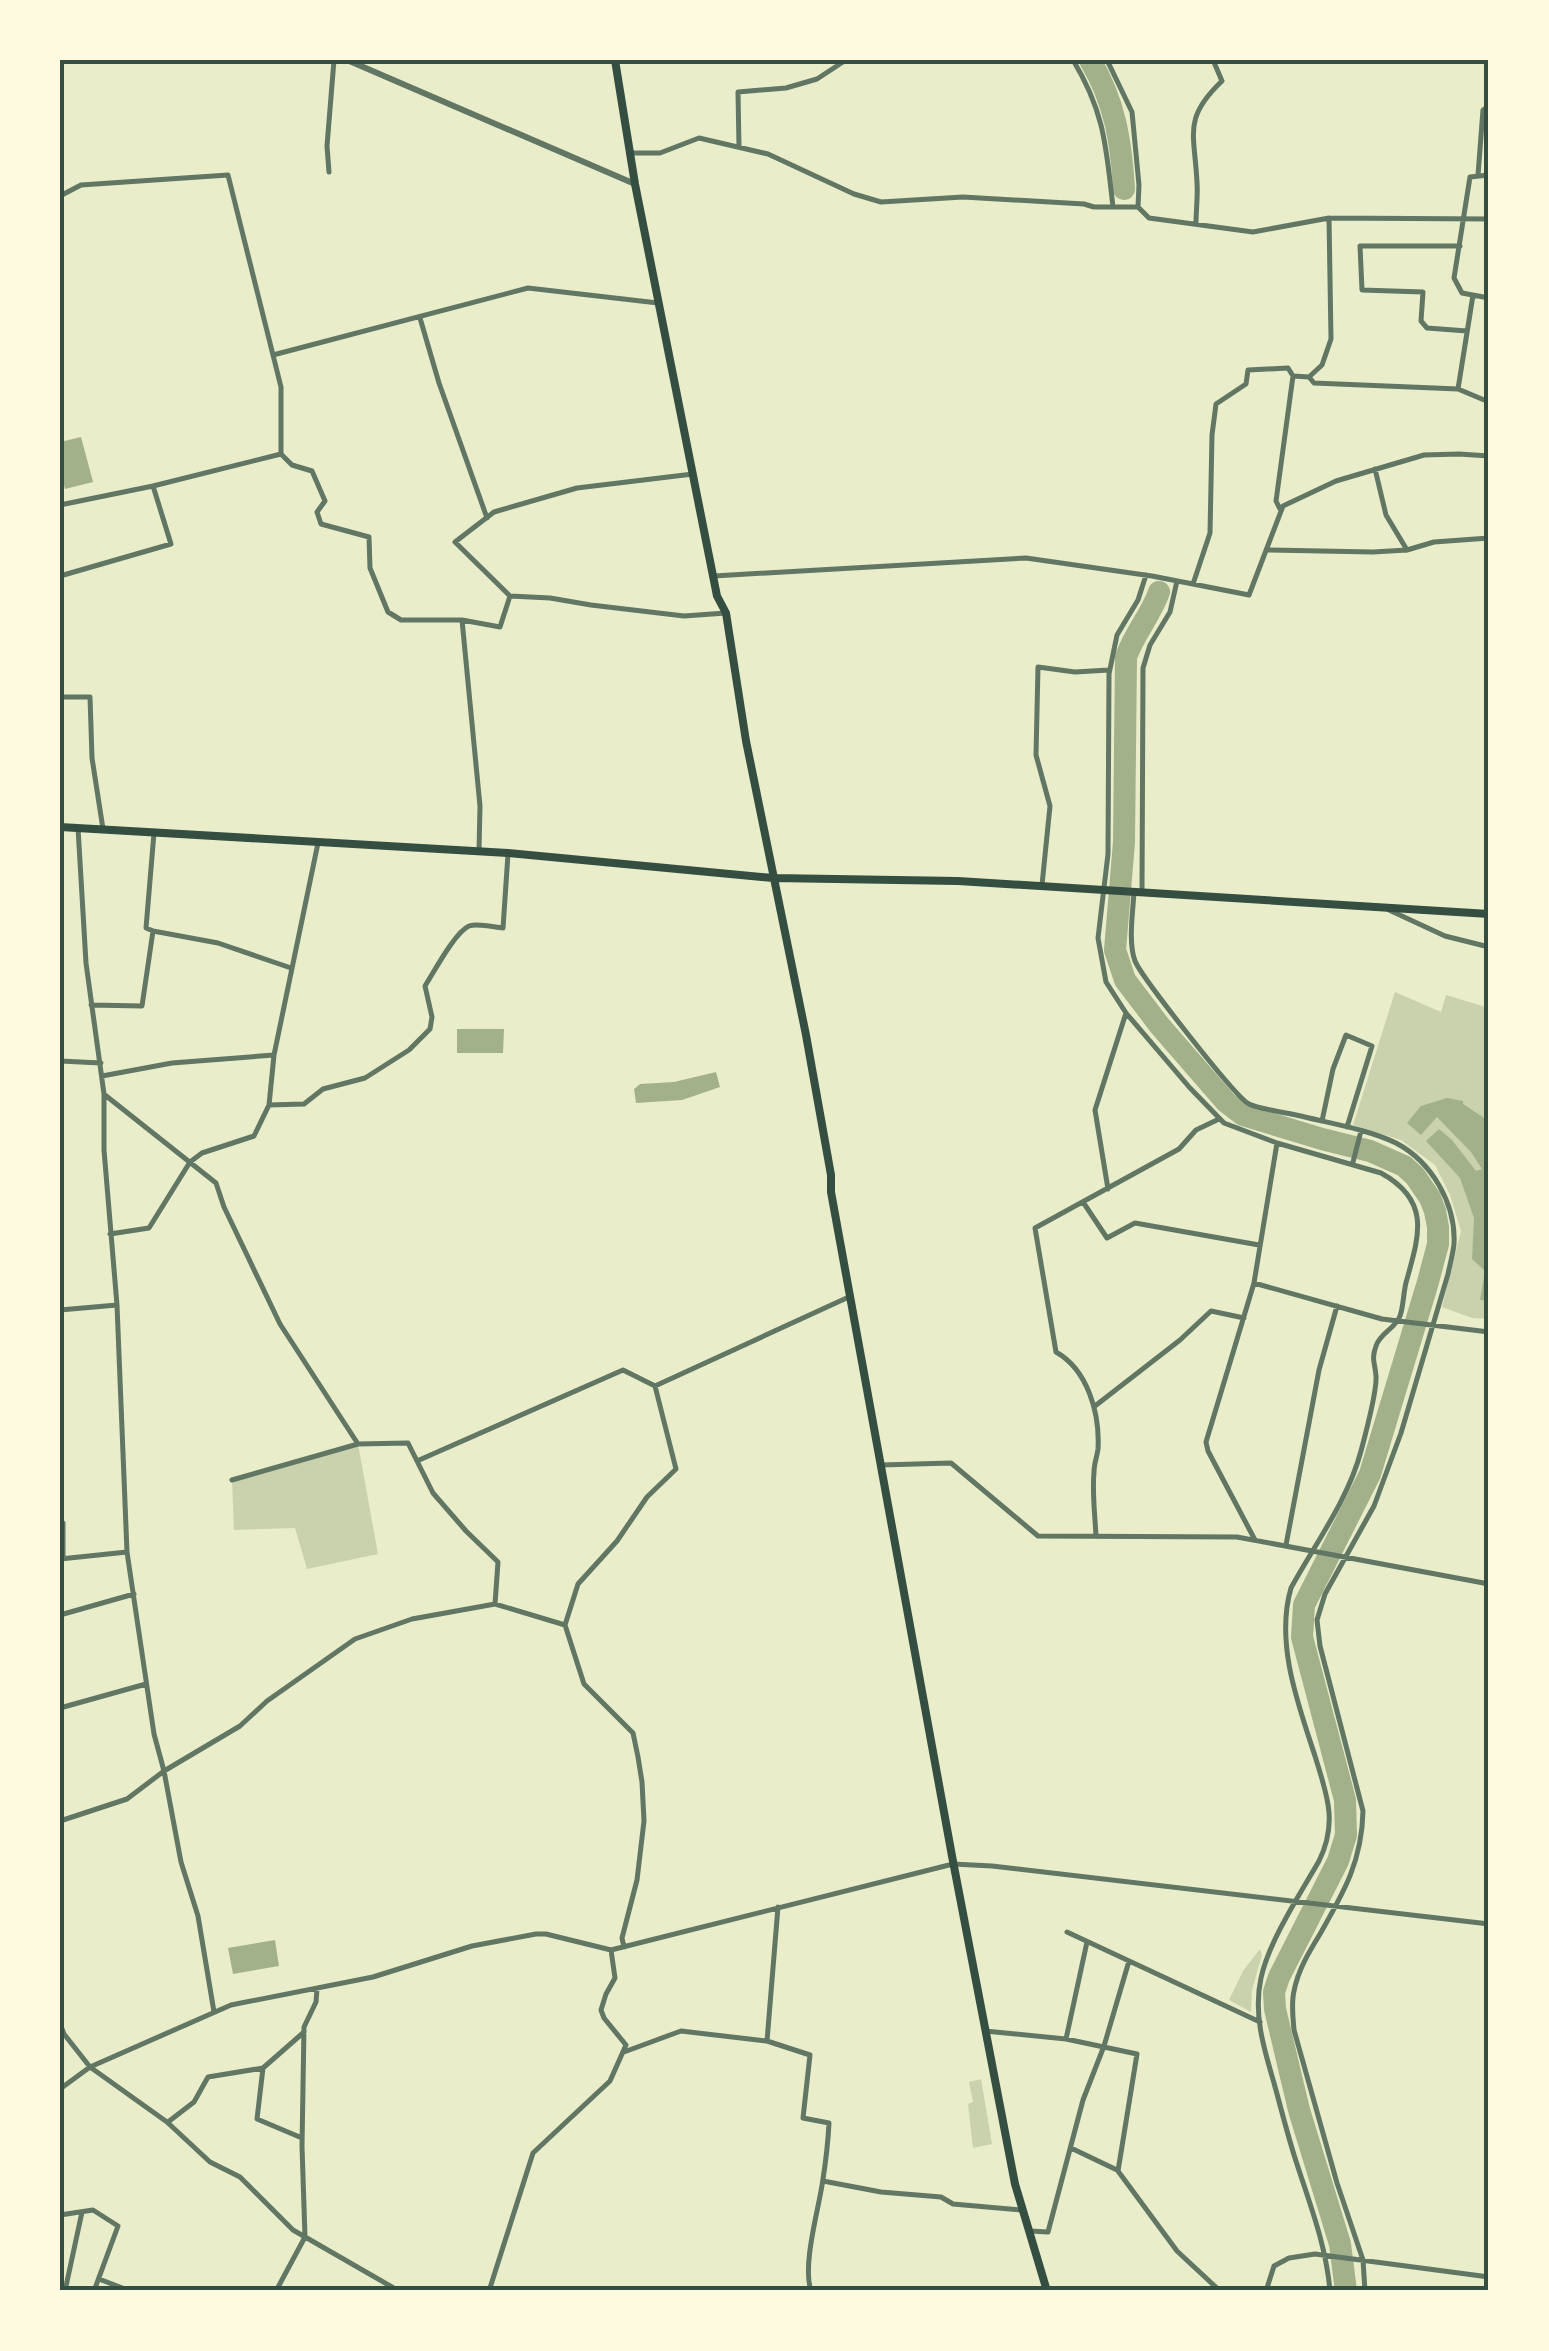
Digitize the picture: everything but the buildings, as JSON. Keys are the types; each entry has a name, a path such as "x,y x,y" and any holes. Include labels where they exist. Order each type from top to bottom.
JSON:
{"main road":[{"path":"615,60 658,303 717,596 726,613 746,741 806,1036 831,1192 985,2031 1021,2210 1047,2291"},
{"path":"60,826 508,853 774,878 932,879 1489,914"}],"street":[{"path":"329,172 334,60"},
{"path":"348,60 635,184"},
{"path":"739,146 738,92 786,88 818,79 846,60"},
{"path":"1073,60 1100,117 1112,207"},
{"path":"1108,60 1132,112 1138,207"},
{"path":"1196,223 1192,128 1205,97 1222,80 1213,60"},
{"path":"1478,175 1483,110 1489,106"},
{"path":"630,153 660,153 699,138 768,154 854,194 881,202 963,197 1138,207 1149,218 1253,232 1329,218 1489,220"},
{"path":"60,196 81,185 228,175 281,387 281,454 292,464 312,470 325,502 317,512 321,524 369,537 370,568 388,612 401,620 462,620 500,627 510,596"},
{"path":"1489,176 1470,178 1454,278 1462,293 1489,298"},
{"path":"1292,376 1309,376 1322,365 1331,339 1329,218"},
{"path":"1460,246 1360,246 1362,290 1423,292 1421,320 1427,328 1467,331"},
{"path":"273,355 528,288 658,303"},
{"path":"1458,389 1472,295"},
{"path":"420,318 487,518"},
{"path":"1193,584 1210,533 1216,404 1246,384 1248,370 1288,368 1292,376 1276,501 1281,512"},
{"path":"1309,376 1314,383 1458,389 1489,402"},
{"path":"60,505 281,454"},
{"path":"714,576 1026,558 1146,575 1249,596 1283,506 1336,481 1424,455 1489,456"},
{"path":"1376,469 1386,515 1406,550"},
{"path":"693,474 577,488 494,512 454,542 510,596 684,616 726,613"},
{"path":"60,576 171,544 153,486"},
{"path":"1266,550 1406,550 1434,542 1487,538 1489,520"},
{"path":"1146,575 1138,600 1117,634 1110,670 1108,854 1098,938 1106,982 1126,1013 1224,1124 1277,1143 1368,1167 1391,1178 1405,1192 1418,1212 1419,1222 1400,1322"},
{"path":"1176,581 1170,612 1150,645 1143,668 1138,892 1132,926 1135,960 1248,1104 1394,1142 1430,1172 1449,1205 1453,1226 1454,1247 1428,1326 1401,1433 1374,1506 1342,1556 1317,1620 1320,1646 1363,1811 1359,1852 1301,1968 1292,2012 1332,2164 1363,2260 1365,2291"},
{"path":"462,620 480,806 479,852"},
{"path":"1042,885 1050,806 1036,755 1038,667 1075,672 1110,670"},
{"path":"60,697 90,697 92,758 102,830"},
{"path":"78,828 91,1005 104,1094 128,1552 146,1684 181,1862 198,1916 214,2012"},
{"path":"154,833 146,928 218,942 292,969"},
{"path":"110,1234 149,1228 190,1162 202,1153 254,1136 269,1104 274,1055 318,842"},
{"path":"269,1104 304,1104 324,1089 365,1078 421,1041 430,1029 432,1017 424,986 456,939 472,925 502,928 508,853"},
{"path":"1384,908 1445,936 1489,947"},
{"path":"91,1005 142,1006 152,931"},
{"path":"1108,1189 1095,1110 1126,1013"},
{"path":"1322,1121 1333,1069 1346,1035 1372,1046 1347,1127"},
{"path":"102,1076 172,1063 274,1055"},
{"path":"60,1061 101,1063"},
{"path":"104,1094 216,1183 280,1324 358,1444"},
{"path":"1096,1536 1095,1406 1068,1359 1056,1352 1035,1228 1179,1149 1196,1130 1219,1119"},
{"path":"1353,1164 1361,1132"},
{"path":"1255,1540 1206,1442 1254,1284 1277,1143"},
{"path":"1083,1202 1107,1238 1136,1223 1259,1245"},
{"path":"1254,1284 1400,1322 1489,1332"},
{"path":"655,1386 851,1296"},
{"path":"60,1310 117,1305"},
{"path":"1286,1545 1319,1370 1338,1306"},
{"path":"1095,1406 1211,1311 1244,1318"},
{"path":"1330,2291 1328,2256 1295,2159 1262,2040 1258,2000 1262,1974 1326,1847 1330,1827 1328,1799 1287,1653 1286,1606 1291,1588 1346,1491 1361,1453 1376,1377 1372,1360 1378,1340 1400,1322"},
{"path":"417,1461 623,1370 655,1386 676,1469 647,1496 617,1541 578,1584 565,1625 584,1684 632,1733 638,1757 644,1821 636,1880 622,1938 624,1947"},
{"path":"232,1480 358,1444 408,1443 433,1493 498,1562 495,1604"},
{"path":"881,1464 952,1463 1038,1536 1238,1537 1489,1584"},
{"path":"60,1523 61,1559 128,1552"},
{"path":"60,1615 135,1594"},
{"path":"60,1821 127,1799 164,1771 240,1726 267,1701 355,1639 412,1619 495,1604 565,1625"},
{"path":"60,1708 146,1684"},
{"path":"60,2089 90,2067 231,2005 373,1977 472,1946 536,1934 610,1950 954,1864 1489,1924"},
{"path":"767,2041 778,1907"},
{"path":"1067,1932 1260,2022"},
{"path":"1066,2039 1088,1942"},
{"path":"489,2291 533,2152 610,2081 624,2052 626,2045 602,2010 615,1978 610,1950"},
{"path":"1028,2231 1048,2232 1083,2100 1104,2046 1128,1961"},
{"path":"276,2291 305,2237 304,2027 316,2002 317,1988"},
{"path":"60,2024 90,2067 168,2122 210,2162 240,2177 293,2230 398,2291"},
{"path":"624,2052 681,2031 767,2041 810,2055 803,2118 829,2123 808,2266 811,2291"},
{"path":"985,2031 1066,2039 1137,2054 1118,2170"},
{"path":"168,2122 194,2102 208,2077 263,2068 304,2032"},
{"path":"263,2068 258,2119 302,2138"},
{"path":"1070,2148 1118,2170 1177,2251 1220,2291"},
{"path":"823,2181 881,2192 941,2197 953,2204 1021,2210"},
{"path":"60,2215 92,2210 118,2226 94,2291"},
{"path":"65,2291 82,2212"},
{"path":"1266,2291 1274,2266 1289,2258 1328,2256 1489,2277"},
{"path":"99,2280 130,2291"}],"shaded area":[{"path":"81,437 93,482 65,489 60,442"},
{"path":"1395,992 1441,1012 1446,995 1489,1008 1489,1319 1472,1318 1442,1307 1461,1231 1435,1165 1401,1140 1353,1125"},
{"path":"457,1029 504,1029 503,1053 457,1053"},
{"path":"716,1072 720,1087 682,1100 636,1103 634,1089 640,1084 674,1082"},
{"path":"1447,1098 1463,1101 1489,1121 1489,1301 1480,1300 1485,1271 1472,1259 1474,1218 1460,1178 1426,1141 1439,1129 1476,1171 1482,1169 1437,1117 1421,1135 1407,1123 1421,1106"},
{"path":"358,1444 378,1554 307,1569 295,1528 234,1530 232,1480"},
{"path":"275,1940 279,1966 233,1974 228,1948"},
{"path":"1260,1949 1251,2012 1229,2000 1243,1971"},
{"path":"981,2079 992,2144 973,2148 969,2082"}],"waterway":[{"path":"1090,60 1115,122 1124,189"},
{"path":"1159,592 1126,657 1124,842 1115,950 1125,980 1226,1102 1243,1115 1370,1151 1404,1166 1430,1198 1438,1227 1438,1244 1428,1282 1370,1474 1304,1605 1302,1637 1345,1800 1346,1835 1338,1861 1279,1977 1274,1992 1275,2009 1299,2110 1340,2244 1346,2291"}]}
